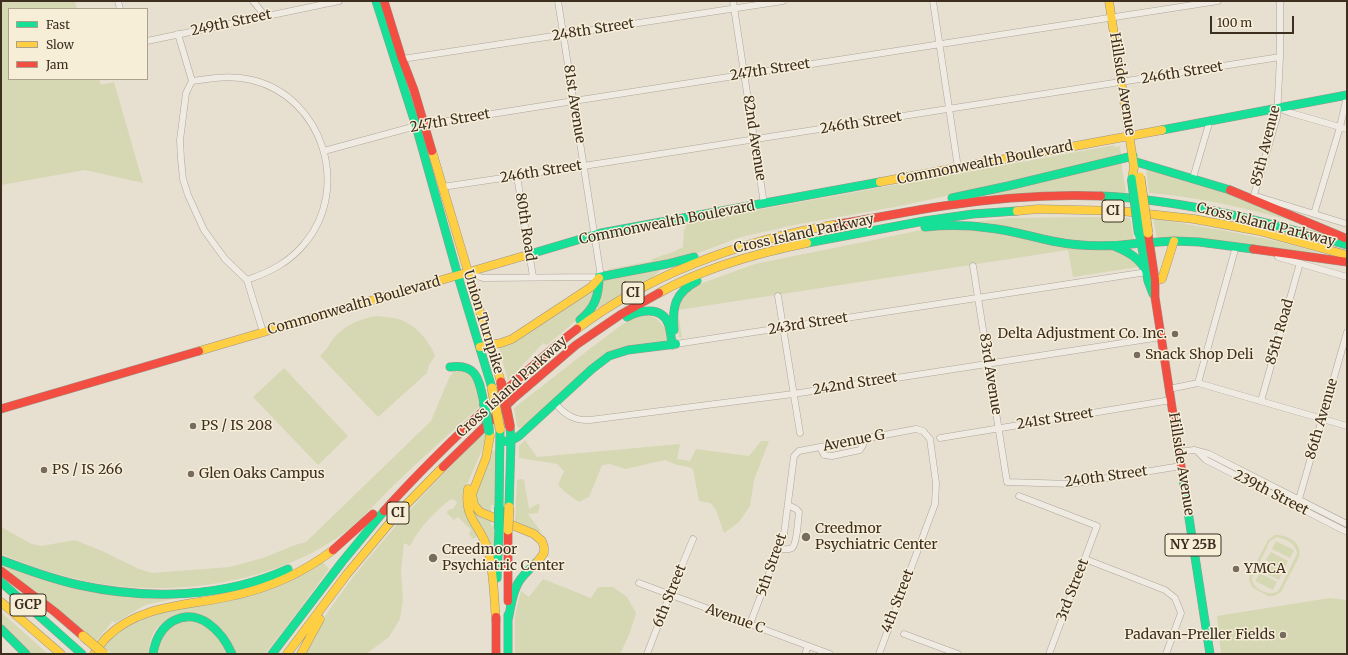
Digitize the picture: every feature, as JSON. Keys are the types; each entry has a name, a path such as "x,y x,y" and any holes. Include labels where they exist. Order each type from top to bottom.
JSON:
{"main road":[{"name":"Union Turnpike","path":"376,1 442,187 501,382 505,428 501,442 508,654"},
{"name":"Union Turnpike","path":"384,1 402,59 414,90 420,126 458,276 492,388 505,428 511,441 504,507"},
{"name":"Hillside Avenue","path":"1109,1 1136,178 1148,281 1155,297"},
{"name":"Commonwealth Boulevard","path":"1,409 594,235 1347,95"},
{"name":"Cross Island Parkway","path":"1133,161 1230,190"},
{"path":"880,217 920,204 1133,161"},
{"path":"1230,190 1347,239"},
{"name":"Cross Island Parkway","path":"272,654 337,567 418,473 446,445 547,353 592,318 635,292 691,264 730,250 782,235 949,205 991,200 1051,196 1112,197 1159,201 1213,210 1266,222 1347,245"},
{"name":"Cross Island Parkway","path":"287,654 346,574 426,482 514,398 591,334 644,300 693,276 740,259 787,247 951,217 1038,209 1105,210 1172,216 1227,224 1275,235 1347,255"},
{"name":"Cross Island Parkway","path":"877,230 914,229 940,226 971,226 999,229 1072,244 1112,245 1144,238 1199,242 1253,249"},
{"name":"Hillside Avenue","path":"1144,238 1155,280 1155,297 1170,400 1210,654"},
{"path":"1155,280 1162,278 1174,241"},
{"path":"1112,245 1126,251 1142,262 1147,272"},
{"path":"1253,249 1347,262"},
{"path":"480,347 506,342 512,339 592,287 599,278 667,264 701,254 730,250"},
{"path":"674,345 673,312 675,303 682,292 692,284 715,274 740,259"},
{"path":"547,353 568,329 584,317 591,309 597,298 599,278"},
{"path":"564,355 593,340 632,314 643,310 653,311 665,319 670,329 674,345"},
{"name":"243rd Street","path":"511,441 519,436 592,369 609,356 628,350 674,345"},
{"path":"450,367 463,366 469,368 479,380 490,434 486,458 472,494 474,505 480,512 534,534 540,538 544,544 542,558 520,580 514,592 508,620"},
{"path":"490,434 467,490 466,501 469,516 488,549 491,562 496,621"},
{"path":"501,442 511,441"},
{"path":"94,654 112,632 128,620 149,611 234,596 262,588 285,579 310,565 331,552 350,536 446,445"},
{"path":"1,560 59,580 114,592 172,594 203,591 232,587 261,580 296,566 329,548 350,534 378,509"},
{"name":"Union Turnpike","path":"496,654 496,621 504,530"},
{"path":"301,654 331,601 372,544"},
{"path":"1,571 55,612 104,654"},
{"name":"GCP","path":"1,582 82,654"},
{"name":"GCP","path":"1,602 61,654"},
{"path":"153,654 155,640 161,629 172,621 193,617 204,620 214,627 226,642 232,654"},
{"path":"1,629 25,654"}],"street":[{"path":"253,1 265,16"},
{"name":"249th Street","path":"148,41 339,1"},
{"name":"81st Avenue","path":"558,1 600,271 599,278"},
{"name":"82nd Avenue","path":"733,1 764,204"},
{"name":"248th Street","path":"402,59 784,1"},
{"path":"932,1 958,168"},
{"name":"247th Street","path":"324,151 420,126 744,74 1218,1"},
{"name":"85th Avenue","path":"1254,195 1277,116 1280,58 1280,1"},
{"path":"178,34 192,82 186,93 180,140 182,169 188,196 198,220 208,235 225,259 247,280 263,332"},
{"name":"246th Street","path":"442,187 1280,58"},
{"path":"192,82 211,78 235,77 252,80 276,90 288,98 304,113 319,136 324,151 328,176 326,199 323,211 310,236 298,251 282,264 264,274 247,280"},
{"path":"1314,214 1340,127 1347,95"},
{"path":"1278,108 1347,129"},
{"path":"1193,178 1210,120"},
{"name":"80th Road","path":"517,176 533,277"},
{"name":"Cross Island Parkway","path":"1230,190 1254,195 1347,224"},
{"path":"1198,383 1236,246"},
{"name":"Cross Island Parkway","path":"1253,249 1347,277"},
{"name":"85th Road","path":"1261,401 1300,263"},
{"name":"83rd Avenue","path":"973,266 1007,482"},
{"name":"243rd Street","path":"674,345 1147,272"},
{"path":"468,273 483,278 599,278"},
{"path":"778,296 800,433"},
{"name":"86th Avenue","path":"1297,506 1347,332"},
{"name":"242nd Street","path":"555,403 569,417 586,420 793,394 1161,337"},
{"path":"1169,389 1198,383 1347,426"},
{"name":"241st Street","path":"940,438 1170,400"},
{"name":"Avenue G","path":"794,456 799,452 916,430"},
{"name":"4th Street","path":"879,654 935,504 936,483 930,439 922,431 916,430"},
{"path":"820,448 824,455 832,456 860,450 863,445 863,440"},
{"name":"239th Street","path":"1179,452 1194,450 1209,454 1347,524"},
{"name":"239th Street","path":"1197,451 1206,460 1347,532"},
{"name":"5th Street","path":"750,624 784,534 794,456"},
{"name":"240th Street","path":"1007,482 1071,484 1181,466"},
{"name":"3rd Street","path":"1019,496 1097,526 1049,654"},
{"path":"779,549 790,549 794,546 796,540 799,512 788,506"},
{"name":"6th Street","path":"647,654 693,539"},
{"path":"1085,559 1165,590 1175,598 1181,613 1166,654"},
{"name":"Avenue C","path":"639,583 830,654"},
{"path":"904,634 958,654"},
{"path":"805,654 808,646"}],"green space":[{"path":"1,1 75,1 77,8 8,8 8,80 99,80 101,85 114,82 143,183 85,170 1,185"},
{"path":"1115,145 1115,147 1120,146 1121,155 951,195 895,207 799,224 741,237 693,255 608,270 652,261 652,259 683,247 684,229 686,229 685,223"},
{"path":"1121,161 1126,193 983,195"},
{"path":"1147,169 1255,202 1313,226 1252,210 1191,198 1149,193"},
{"path":"1010,218 1130,218 1134,241 1113,242 1052,237 971,222"},
{"path":"1153,218 1264,239 1307,249 1329,256 1201,238 1157,238"},
{"path":"973,229 1127,253 1138,267 1073,277 1068,250 678,310 682,338 679,337 676,317 681,297 697,285 755,264 921,230"},
{"path":"661,270 651,279 599,308 596,306 603,279"},
{"path":"592,290 596,294 578,319 547,345 543,343 508,381 499,347"},
{"path":"647,315 656,318 666,329 667,342 616,349 603,355 522,427 519,428 517,426 514,408 623,324 637,317"},
{"path":"376,316 398,319 416,329 429,344 435,356 429,365 427,373 378,417 320,356 333,339 347,326"},
{"path":"284,368 348,436 318,465 253,397"},
{"path":"458,370 469,374 475,382 481,405 408,471 344,533 316,551 285,565 252,576 218,583 183,587 148,588 114,586 71,578 40,569 1,554 1,527 32,544 41,546 75,540 139,569 152,573 230,567 263,558 306,542 431,421 449,378 454,371"},
{"path":"486,431 487,439 464,491 478,536 473,539 469,534 471,530 458,517 454,520 447,513 448,510 453,509 457,503 455,500 451,499 428,520 410,546 404,543 401,571 403,600 400,619 389,637 366,654 304,654 321,622 364,563 448,469"},
{"path":"525,440 537,457 680,444 677,459 690,461 696,449 749,456 761,441 769,441 754,480 750,506 739,522 724,533 716,510 710,503 699,501 693,469 665,460 625,469 610,464 602,465 589,497 579,502 558,485 564,471 557,464 519,458 519,446"},
{"path":"491,450 496,451 495,506 491,505 491,513 479,506 475,492"},
{"path":"517,480 524,480 529,509 537,504 540,505 538,513 528,514 542,533 515,522"},
{"path":"469,497 491,519 491,525 495,526 494,558 472,513"},
{"path":"1275,535 1284,536 1293,540 1300,552 1299,557 1281,592 1274,596 1268,596 1253,588 1249,580 1250,575 1268,540","holes":["1277,537 1293,545 1297,550 1297,554 1279,590 1276,592 1267,593 1258,589 1252,578 1270,541"]},
{"path":"1276,541 1294,550 1290,558 1272,549"},
{"path":"1271,552 1288,561 1284,569 1266,560"},
{"path":"322,561 329,569 265,654 235,654 224,631 177,614 159,625 153,634 148,654 112,654 104,647 118,632 146,616"},
{"path":"1,562 41,578 192,595 145,605 115,623 113,621 96,641 1,568"},
{"path":"1265,562 1283,571 1279,580 1261,571"},
{"path":"1260,573 1277,582 1273,590 1255,581"},
{"path":"543,579 591,598 598,587 613,587 627,597 636,613 629,635 620,654 515,654 515,616 521,591 529,597"},
{"name":"Padavan-Preller Fields","path":"1330,598 1347,600 1347,654 1221,654 1217,616"},
{"path":"1,612 48,654 30,654 1,625"},
{"path":"192,620 214,632 221,641 227,654 155,654 160,636 173,623"}],"traffic: fast":[{"path":"376,1 416,126 458,276 492,388"},
{"path":"1162,130 1347,95"},
{"path":"952,198 1133,156"},
{"path":"1133,161 1230,190"},
{"path":"1132,179 1139,234"},
{"path":"527,255 601,233 880,182"},
{"path":"1101,196 1164,202 1226,213 1347,245"},
{"path":"807,243 924,221 973,214 1017,211"},
{"path":"925,227 981,227 1005,230 1063,243 1086,245 1108,246 1141,243"},
{"path":"1140,237 1148,281 1153,294"},
{"path":"1143,243 1174,241 1199,242 1253,249"},
{"path":"1114,246 1133,256 1141,263 1147,272"},
{"path":"580,320 593,306 597,295 599,277 667,264 694,257"},
{"path":"674,330 676,301 684,290 697,281"},
{"path":"627,317 644,311 660,314 668,323 672,345"},
{"path":"501,442 512,440 519,436 592,369 609,356 628,350 676,344"},
{"path":"450,367 459,366 466,368 476,375 481,388 484,403"},
{"path":"484,403 489,431"},
{"path":"509,507 510,427"},
{"path":"499,507 500,429"},
{"path":"1183,479 1210,654"},
{"path":"499,507 499,529"},
{"path":"272,654 342,562 384,511"},
{"path":"497,578 499,529"},
{"path":"1,560 40,574 79,585 131,593 158,594 185,594 212,591 263,579 288,569"},
{"path":"508,620 513,594 517,584 538,561"},
{"path":"1,582 82,654"},
{"path":"508,615 508,654"},
{"path":"153,654 155,644 165,627 173,621 183,617 200,619 216,630 228,645 232,654"},
{"path":"1,629 26,654"}],"traffic: slow":[{"path":"1109,1 1134,167 1132,179"},
{"path":"880,182 1162,130"},
{"path":"432,151 501,382"},
{"path":"1140,177 1148,233"},
{"path":"1017,211 1038,209 1121,211 1194,219 1259,231 1347,255"},
{"path":"577,329 606,308 637,290 701,261 768,239 838,224"},
{"path":"1155,280 1162,279 1174,241"},
{"path":"659,293 694,276 731,262 807,243"},
{"path":"199,351 527,255"},
{"path":"480,347 501,343 512,339 591,287 599,278"},
{"path":"492,388 500,429"},
{"path":"489,431 490,436 486,458 472,494 474,505 480,512 534,534 542,541 544,547 544,553 538,561"},
{"path":"287,654 347,574 398,513 443,467"},
{"path":"468,489 467,499 470,515 485,541 492,567 496,621"},
{"path":"508,530 509,507"},
{"path":"94,654 107,637 121,626 135,618 168,607 220,599 262,588 299,572 333,550"},
{"path":"1,602 61,654"},
{"path":"301,654 320,619"},
{"path":"83,636 104,654"}],"traffic: jam":[{"path":"384,1 401,56 414,90 432,151"},
{"path":"1230,190 1345,238"},
{"path":"838,224 963,203 1022,197 1101,196"},
{"path":"1148,233 1155,280 1155,297 1183,479"},
{"path":"1253,249 1347,262"},
{"path":"443,467 514,398 576,345 620,315 659,293"},
{"path":"384,511 424,468 480,414 535,364 577,329"},
{"path":"1,409 199,351"},
{"path":"501,382 510,427"},
{"path":"333,550 373,514"},
{"path":"508,530 508,601"},
{"path":"1,571 55,612 83,636"},
{"path":"496,617 496,654"}],"place":[{"name":"Delta Adjustment Co. Inc.","path":"1175,334"},
{"name":"Snack Shop Deli","path":"1137,355"},
{"name":"PS / IS 208","path":"193,426"},
{"name":"PS / IS 266","path":"44,470"},
{"name":"Glen Oaks Campus","path":"191,474"},
{"name":"Creedmor Psychiatric Center","path":"806,537"},
{"name":"Creedmoor Psychiatric Center","path":"433,558"},
{"name":"YMCA","path":"1236,569"},
{"name":"Padavan-Preller Fields","path":"1283,635"}]}
